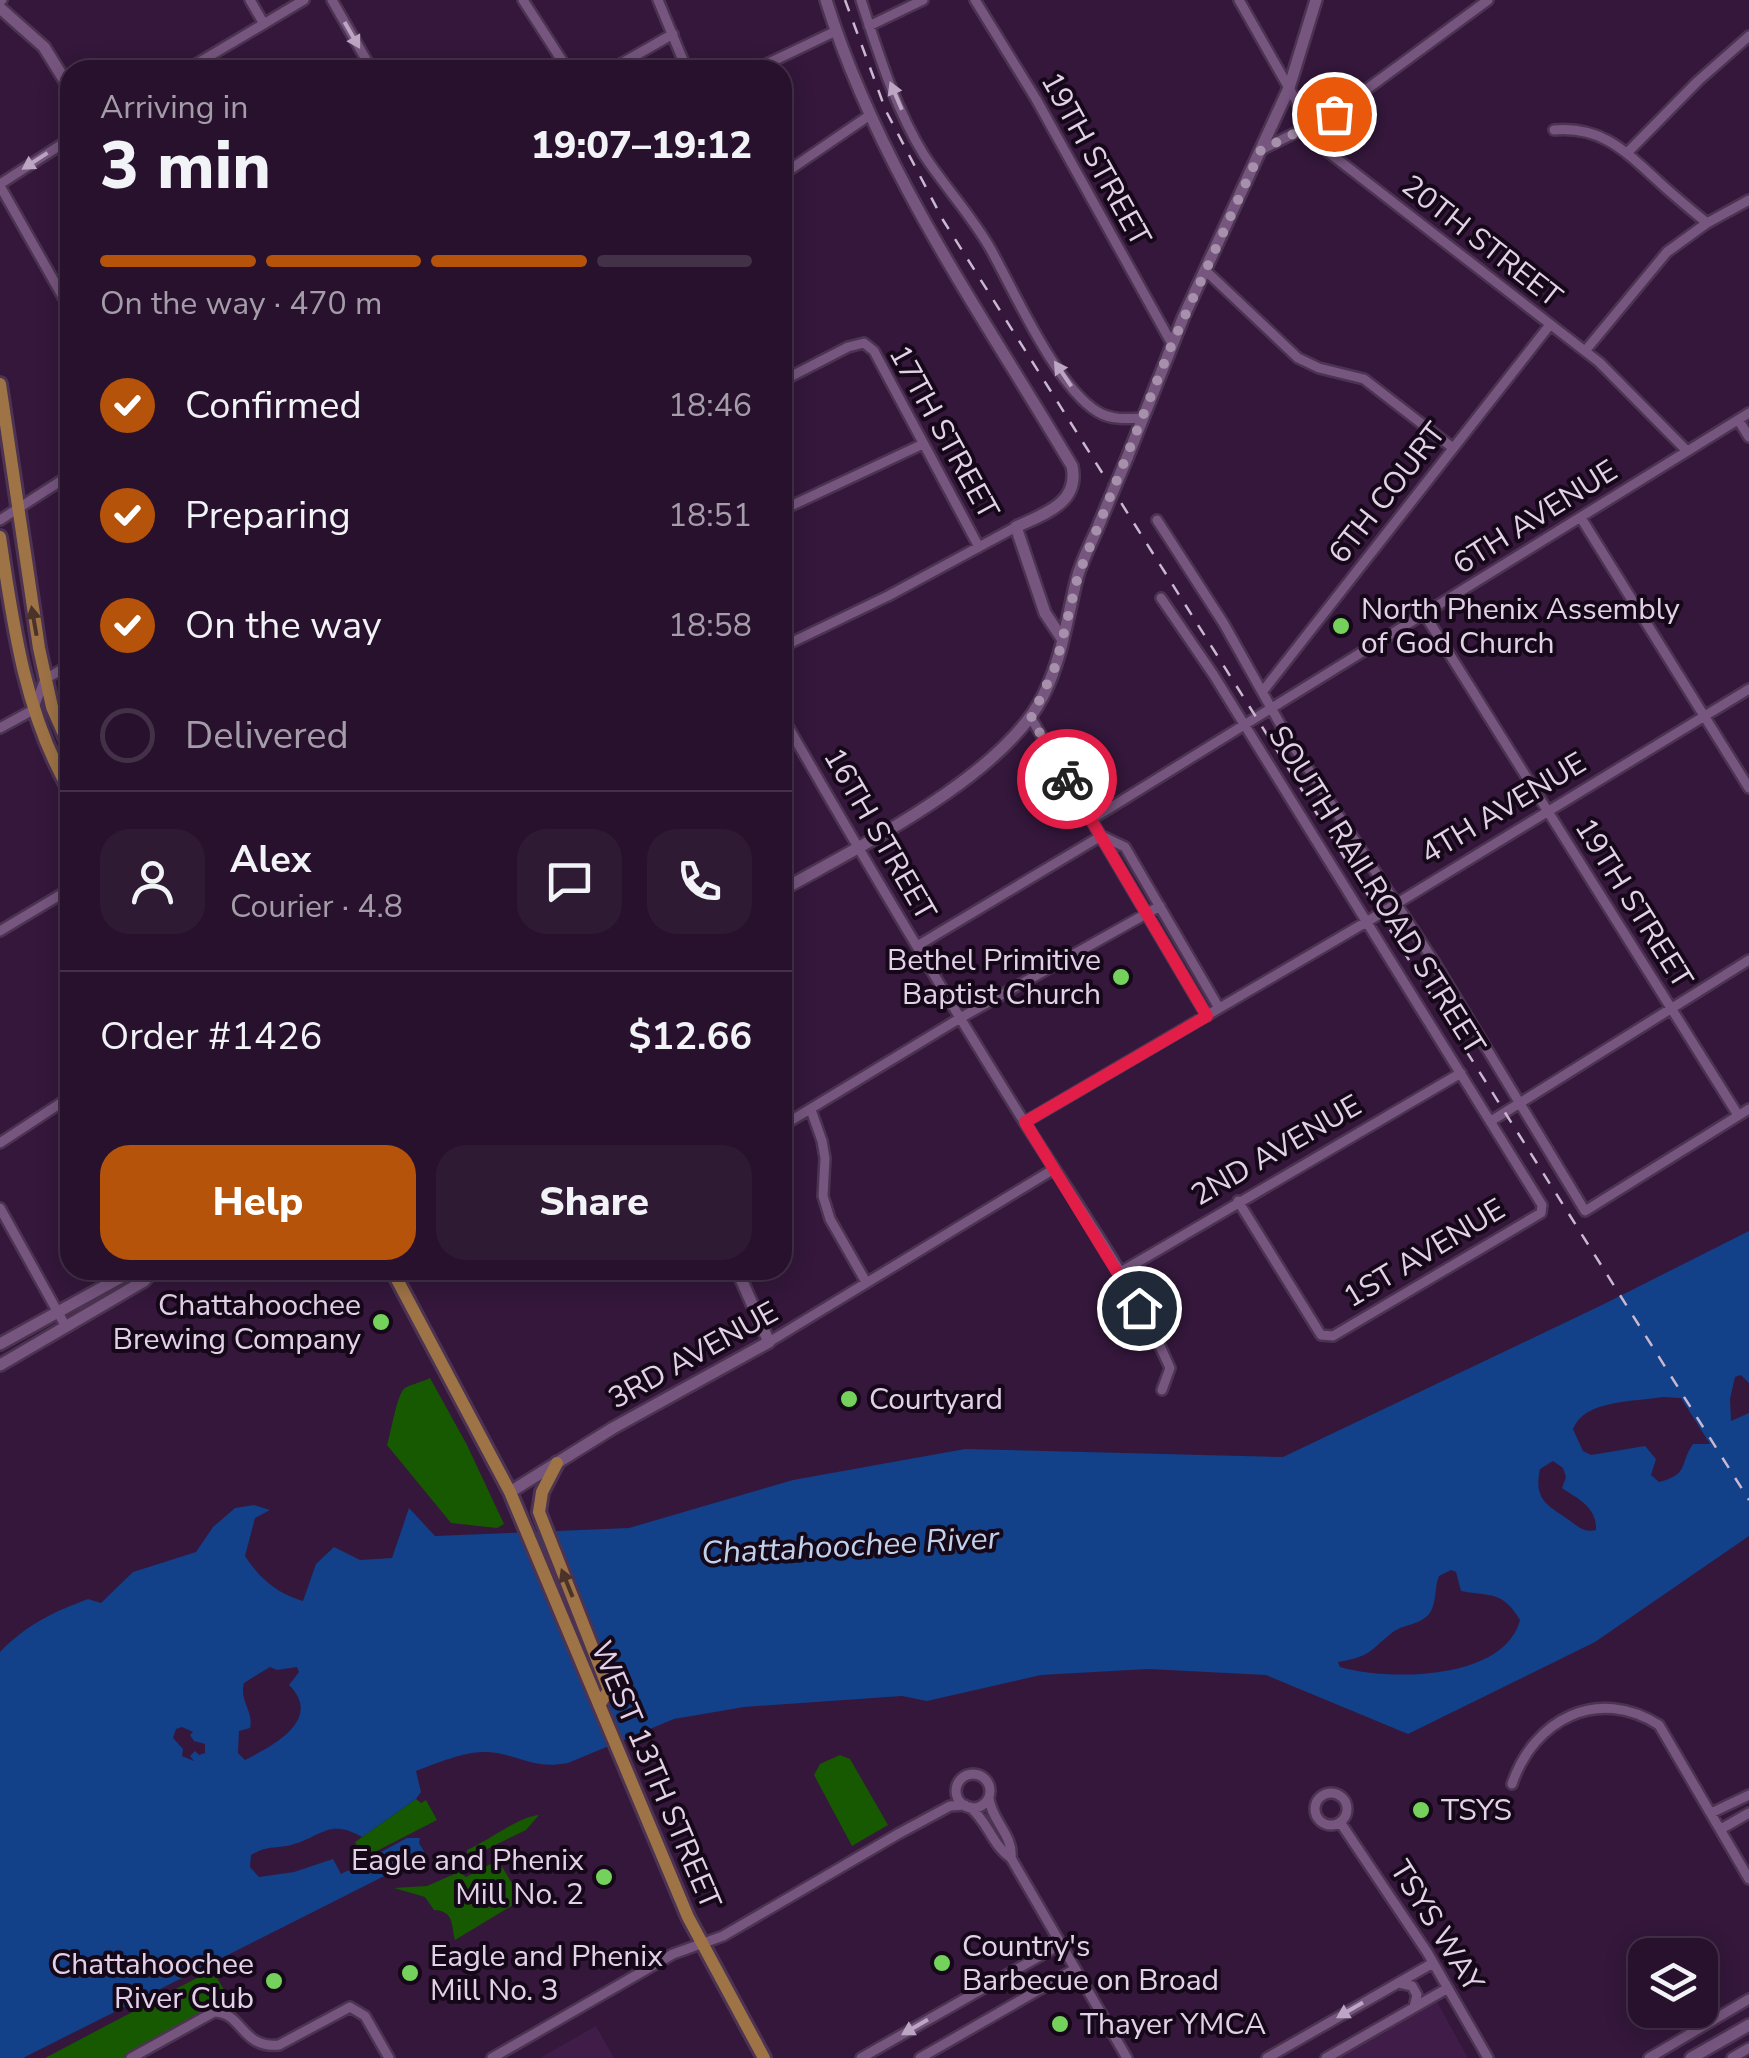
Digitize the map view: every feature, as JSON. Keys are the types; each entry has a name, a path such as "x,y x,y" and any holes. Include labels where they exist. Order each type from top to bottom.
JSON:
{"main road":[{"path":"826,0 870,116 928,228 1072,466 1075,480 1071,493 1052,510 1016,527 1046,613 1063,640"},
{"path":"792,885 859,848 972,773 1031,718 1045,692 1063,640 1078,576 1172,344 1289,88 1316,0"},
{"path":"1,3 44,47 60,73"},
{"path":"0,384 32,614 52,707 60,725"},
{"path":"0,537 12,618 33,710 60,772"},
{"path":"0,1344 115,1280"},
{"path":"0,1365 145,1280"},
{"name":"WEST 13TH STREET","path":"397,1280 512,1498 688,1917 764,2058"},
{"path":"741,1280 769,1342"},
{"name":"3RD AVENUE","path":"512,1498 557,1463 769,1342"},
{"path":"557,1463 542,1492 539,1512 609,1690 599,1704"},
{"path":"1691,2058 1749,2025"}],"street":[{"path":"250,0 264,24"},
{"path":"203,60 304,0"},
{"path":"332,0 366,60"},
{"path":"523,0 562,60"},
{"path":"658,0 684,60"},
{"path":"860,0 881,61 923,152 987,242 1072,388 1088,405 1109,417 1142,418"},
{"path":"869,26 922,0"},
{"name":"19TH STREET","path":"975,0 1036,99 1172,344"},
{"name":"20TH STREET","path":"1240,0 1323,148 1584,351 1687,451"},
{"path":"1261,150 1310,128 1481,2"},
{"path":"775,60 836,31"},
{"path":"628,60 673,34"},
{"path":"1628,152 1749,36"},
{"path":"792,168 870,116"},
{"path":"1554,130 1572,128 1605,136 1706,223"},
{"path":"60,146 0,185 60,292"},
{"path":"1584,351 1668,252 1706,223 1749,200"},
{"path":"1206,271 1298,358 1319,368 1364,379 1453,448"},
{"name":"6TH COURT","path":"1264,691 1550,326"},
{"name":"17TH STREET","path":"792,376 848,346 864,343 874,350 979,547"},
{"name":"6TH AVENUE","path":"1092,819 1749,413"},
{"path":"1739,420 1749,437"},
{"path":"792,505 923,444"},
{"path":"0,520 60,482"},
{"path":"1581,518 1749,788"},
{"path":"1157,520 1584,1211 1749,1109"},
{"path":"792,642 1016,527"},
{"name":"SOUTH RAILROAD STREET","path":"1162,598 1368,921 1542,1205 1541,1213"},
{"name":"19TH STREET","path":"1425,614 1738,1115"},
{"path":"0,728 33,710 46,680 60,671"},
{"name":"4TH AVENUE","path":"1025,1122 1397,904 1749,689"},
{"path":"1031,718 1207,1016"},
{"name":"16TH STREET","path":"792,733 916,946 1118,1273 1170,1368 1162,1390"},
{"path":"1102,836 1125,847 1220,1008"},
{"path":"916,946 1102,836"},
{"path":"0,914 4,928 60,895"},
{"path":"792,1120 962,1017 1160,906"},
{"path":"1491,1121 1749,960"},
{"name":"2ND AVENUE","path":"1118,1273 1461,1072"},
{"path":"0,1143 60,1104"},
{"path":"811,1110 825,1158 823,1196 830,1219 866,1282"},
{"name":"3RD AVENUE","path":"769,1342 1054,1169"},
{"name":"1ST AVENUE","path":"1238,1201 1321,1335 1333,1336 1541,1213"},
{"path":"0,1208 66,1327"},
{"path":"1512,1784 1520,1759 1551,1725 1584,1710 1615,1708 1638,1712 1659,1725 1749,1879"},
{"path":"950,1806 960,1780 978,1774 990,1786 990,1808 1011,1844 1011,1858"},
{"path":"956,1792 983,1819 1001,1851 1011,1858 1127,2058"},
{"path":"1711,1814 1749,1794"},
{"path":"492,2058 672,1954 723,1936 950,1806 981,1806 989,1798"},
{"path":"1721,1830 1749,1813"},
{"name":"TSYS WAY","path":"1340,1822 1433,1962 1488,2058"},
{"path":"861,2058 1061,1944"},
{"path":"1267,2058 1433,1962"},
{"path":"920,2058 1076,1969"},
{"path":"1398,1982 1412,1986 1417,1995 1414,2008"},
{"path":"1326,2058 1448,1988"},
{"path":"1649,2058 1749,1999"},
{"path":"132,2058 214,2012 225,2013 252,2041 269,2046 289,2040 344,2009 356,2008 389,2058"},
{"path":"1732,2058 1749,2048"}],"shaded area":[{"path":"1436,2000 1468,2058 1334,2058"},
{"path":"596,2026 614,2058 540,2058"}],"green space":[{"path":"430,1378 504,1524 497,1528 451,1523 387,1445 402,1391"},
{"path":"840,1755 850,1759 888,1825 852,1846 814,1775 820,1764"},
{"path":"416,1799 421,1803 426,1800 437,1820 369,1855 365,1850 361,1852 355,1842"},
{"path":"539,1815 526,1830 467,1859 467,1850"},
{"path":"498,1860 519,1895 518,1902 455,1940 446,1913 434,1910 425,1897 394,1888 427,1886 459,1872 466,1877"},
{"path":"212,1970 229,1998 127,2058 45,2058"}],"water":[{"name":"Chattahoochee River","path":"1749,1231 1749,1383 1741,1375 1735,1377 1730,1399 1731,1421 1749,1413 1749,1536 1595,1642 1408,1734 1266,1675 1148,1669 1041,1675 927,1701 902,1696 744,1707 674,1719 555,1765 487,1752 460,1755 416,1771 421,1792 416,1799 362,1837 341,1829 325,1831 302,1842 257,1852 251,1855 250,1867 259,1877 294,1872 333,1859 341,1874 373,1864 370,1858 407,1838 420,1838 426,1855 23,2058 0,2058 0,1652 52,1614 88,1599 101,1603 133,1572 196,1552 213,1527 235,1508 254,1505 270,1510 255,1518 245,1556 270,1584 303,1601 316,1564 334,1547 360,1560 392,1558 409,1508 435,1536 629,1528 793,1480 965,1449 1283,1457","holes":["1681,1398 1710,1444 1693,1444 1680,1472 1659,1482 1651,1475 1656,1459 1645,1446 1591,1455 1583,1451 1573,1429 1579,1419 1612,1404","1553,1461 1563,1468 1566,1477 1562,1488 1590,1510 1596,1530 1580,1528 1547,1504 1540,1494 1540,1469","1451,1570 1456,1572 1461,1591 1495,1596 1507,1604 1520,1620 1510,1640 1492,1655 1442,1672 1386,1674 1340,1667 1338,1662 1364,1655 1393,1632 1425,1618 1433,1606 1439,1576","270,1667 297,1667 299,1672 289,1685 298,1697 298,1720 281,1739 245,1760 238,1753 239,1731 250,1728 251,1722 243,1695 244,1683","182,1727 193,1732 190,1735 194,1741 205,1744 205,1753 199,1755 195,1751 190,1756 194,1761 182,1756 183,1749 173,1738 176,1729"]}],"railway":[{"path":"845,0 886,111 943,220 1749,1500"}],"way so far":[{"path":"1067,779 1031,718 1056,665 1078,576 1172,344 1261,150 1334,114"}],"place":[{"name":"North Phenix Assembly of God Church","path":"1341,626"},
{"name":"Bethel Primitive Baptist Church","path":"1121,977"},
{"name":"Chattahoochee Brewing Company","path":"381,1322"},
{"name":"Courtyard","path":"849,1399"},
{"name":"TSYS","path":"1421,1810"},
{"name":"Eagle and Phenix Mill No. 2","path":"604,1877"},
{"name":"Country's Barbecue on Broad","path":"942,1963"},
{"name":"Eagle and Phenix Mill No. 3","path":"410,1973"},
{"name":"Chattahoochee River Club","path":"274,1981"},
{"name":"Thayer YMCA","path":"1060,2024"}],"route":[{"path":"1067,779 1207,1016 1025,1122 1139,1308"}]}
